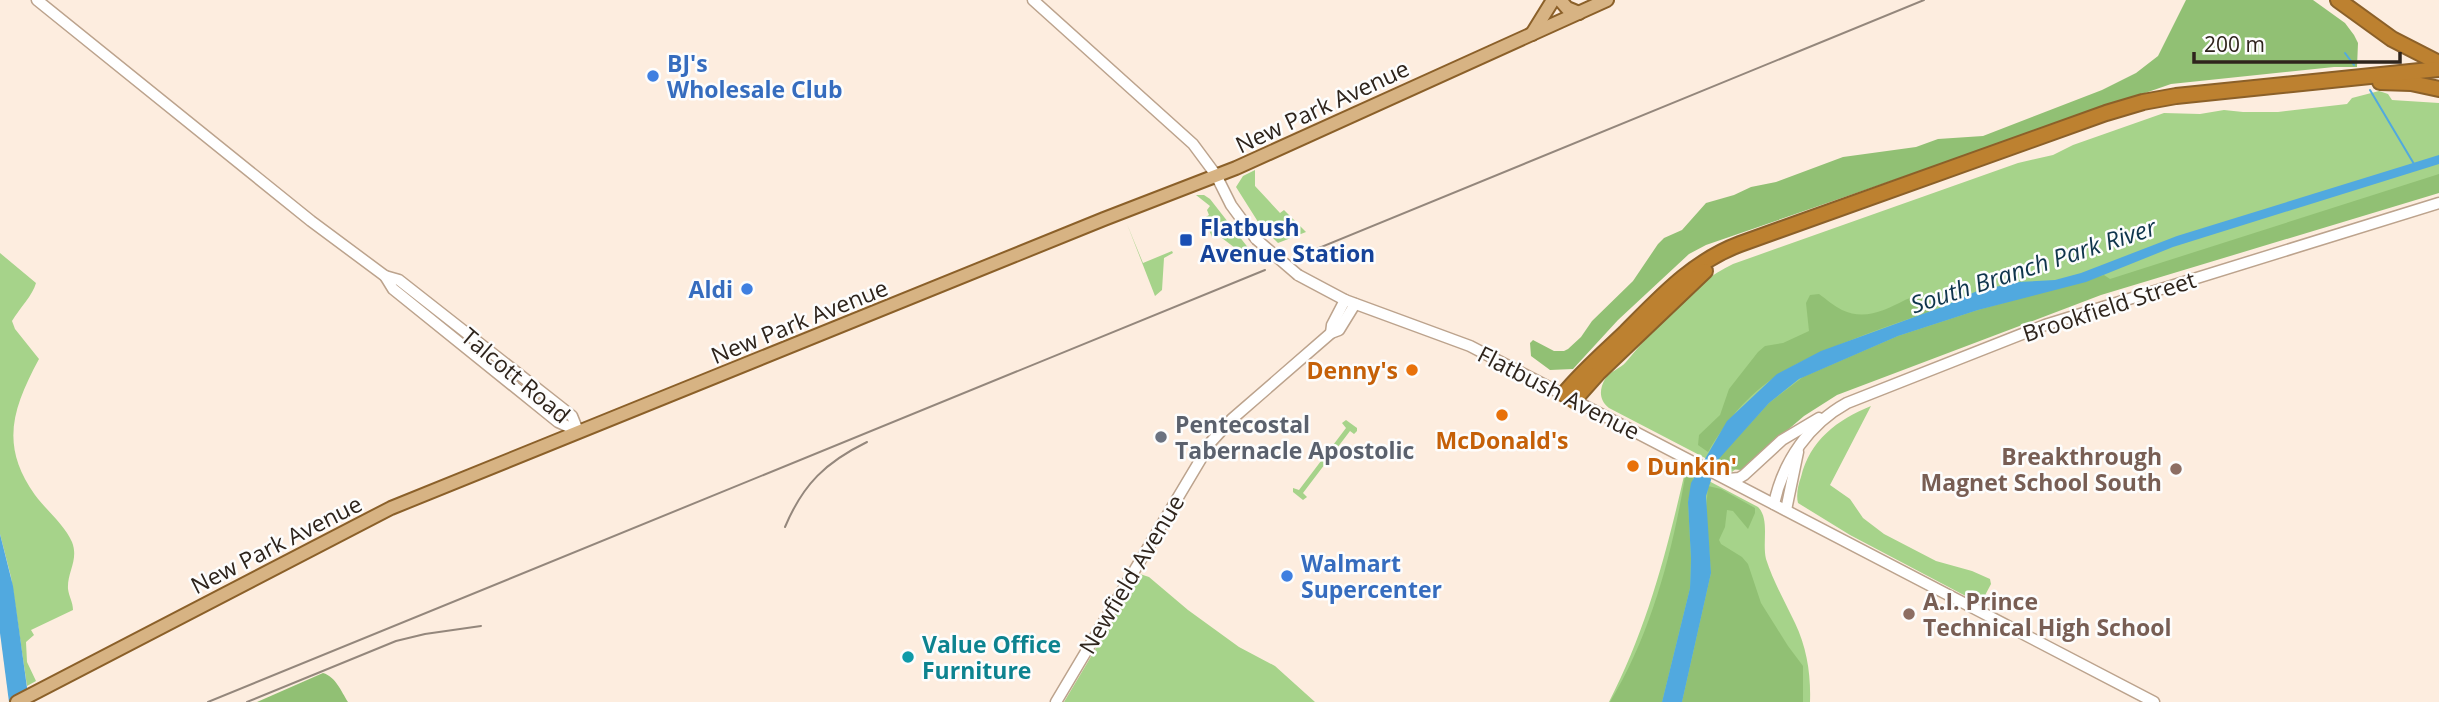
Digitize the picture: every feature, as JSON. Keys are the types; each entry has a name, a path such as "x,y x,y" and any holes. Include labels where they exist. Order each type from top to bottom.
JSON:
{"highway":[{"path":"2338,0 2392,39 2439,64"},
{"path":"1569,397 1587,369 1681,279 1708,259 1735,246 2143,102 2203,93 2439,69"},
{"path":"1569,397 1593,378 1695,279 1714,265 1740,252 1998,159 2120,116 2164,105 2372,82 2403,82 2439,89"}],"main road":[{"path":"1532,34 1552,0"},
{"path":"1560,0 1567,8 1579,13"},
{"name":"New Park Avenue","path":"23,699 391,508 1236,169 1607,0"}],"street":[{"name":"Talcott Road","path":"37,0 205,136 385,276 393,289 558,422 578,431"},
{"name":"Flatbush Avenue","path":"1033,0 1193,144 1256,239 1298,275 1350,302 1470,346 2154,702"},
{"name":"Brookfield Street","path":"1774,503 1785,470 1799,447 1826,415 1861,397 2045,325 2439,203"},
{"name":"Talcott Road","path":"385,276 400,280 572,416 578,431"},
{"path":"422,312 429,302"},
{"name":"Newfield Avenue","path":"1056,702 1211,442 1232,419 1331,333 1332,325 1350,302"},
{"path":"484,362 492,353"},
{"path":"1727,478 1744,475 1782,440 1802,426 1826,415"},
{"name":"Brookfield Street","path":"1786,510 1799,447"}],"green space":[{"path":"2186,0 2313,0 2345,23 2354,35 2358,43 2357,67 2171,84 1706,245 1689,254 1618,320 1573,369 1550,370 1531,356 1530,343 1533,340 1554,351 1568,349 1633,281 1658,244 1664,238 1682,230 1706,203 1751,187 1776,182 1843,157 1916,147 1938,139 1983,136 2102,90 2136,73 2158,56"},
{"path":"2379,91 2388,94 2392,100 2439,103 2439,190 2093,293 1818,401 1732,472 1609,408 1602,398 1602,387 1607,376 1626,362 1688,295 1733,264 2018,163 2053,155 2073,145 2164,113 2200,114 2224,110 2278,112 2347,104 2352,98"},
{"path":"1255,170 1255,186 1280,213 1284,210 1306,232 1278,243 1260,225 1236,187 1243,176"},
{"path":"2439,174 2439,193 2101,295 1837,395 1804,416 1741,470 1730,469 1717,460 1769,403 1803,377 1898,336 1978,310 2104,275 2110,279"},
{"path":"1196,195 1204,195 1210,199 1253,254 1243,254 1218,235 1212,237 1204,218 1209,215 1207,210 1210,206"},
{"path":"1127,224 1143,263 1172,251 1173,253 1164,258 1162,290 1155,296"},
{"path":"0,253 36,283 12,321 15,329 39,359 17,411 14,444 17,460 35,495 69,535 74,548 68,589 73,610 31,630 34,635 26,642 27,662 36,681 27,686 11,577 0,534"},
{"path":"1819,294 1850,313 1875,313 1907,299 1926,295 1934,301 1935,310 1881,328 1793,366 1756,392 1739,408 1708,452 1698,445 1699,435 1720,415 1729,389 1758,352 1765,346 1783,343 1809,331 1806,303 1810,295"},
{"path":"1871,406 1830,485 1850,499 1863,518 1884,534 1936,561 1990,579 1991,584 1982,601 1977,602 1850,535 1798,503 1798,487 1805,464 1818,442 1836,425"},
{"path":"1346,420 1357,428 1357,431 1354,434 1350,431 1303,493 1307,497 1303,500 1293,492 1293,488 1299,490 1346,428 1342,423"},
{"path":"1690,471 1758,507 1762,512 1766,559 1799,632 1809,672 1810,702 1609,702 1644,620 1670,535 1684,476"},
{"path":"1688,474 1694,476 1688,502 1690,588 1662,702 1610,702 1637,649 1658,593 1674,535 1685,477"},
{"path":"1708,486 1721,489 1755,508 1748,529 1733,511 1727,510 1725,527 1719,540 1748,564 1761,603 1803,666 1803,702 1682,702 1711,573 1706,510"},
{"path":"1140,574 1149,577 1188,610 1239,647 1275,666 1315,702 1064,702"},
{"path":"323,673 335,681 348,702 257,702"}],"water":[{"path":"2439,155 2439,164 2173,247 2086,282 1978,310 1898,336 1799,379 1769,403 1717,461 1706,496 1711,573 1682,702 1662,702 1690,588 1688,502 1691,483 1727,421 1777,374 1821,351 1942,307 1977,291 2018,282 2055,280 2081,273 2177,236"},
{"path":"0,534 13,586 29,702 9,702 0,633"}],"waterway":[{"path":"2345,53 2354,65"},
{"path":"2370,90 2414,164"}],"railway":[{"path":"1292,259 1924,0"},
{"path":"208,702 1265,270"},
{"path":"785,527 800,498 817,476 839,458 867,442"},
{"path":"247,702 396,641 481,626"}],"place":[{"name":"BJ's Wholesale Club","path":"653,76"},
{"name":"Flatbush Avenue Station","path":"1186,240"},
{"name":"Aldi","path":"747,289"},
{"name":"Denny's","path":"1412,370"},
{"name":"McDonald's","path":"1502,415"},
{"name":"Pentecostal Tabernacle Apostolic","path":"1161,437"},
{"name":"Dunkin'","path":"1633,466"},
{"name":"Breakthrough Magnet School South","path":"2176,469"},
{"name":"Walmart Supercenter","path":"1287,576"},
{"name":"A.I. Prince Technical High School","path":"1909,614"},
{"name":"Value Office Furniture","path":"908,657"}],"water label":[{"name":"South Branch Park River","path":"2033,265"}]}
